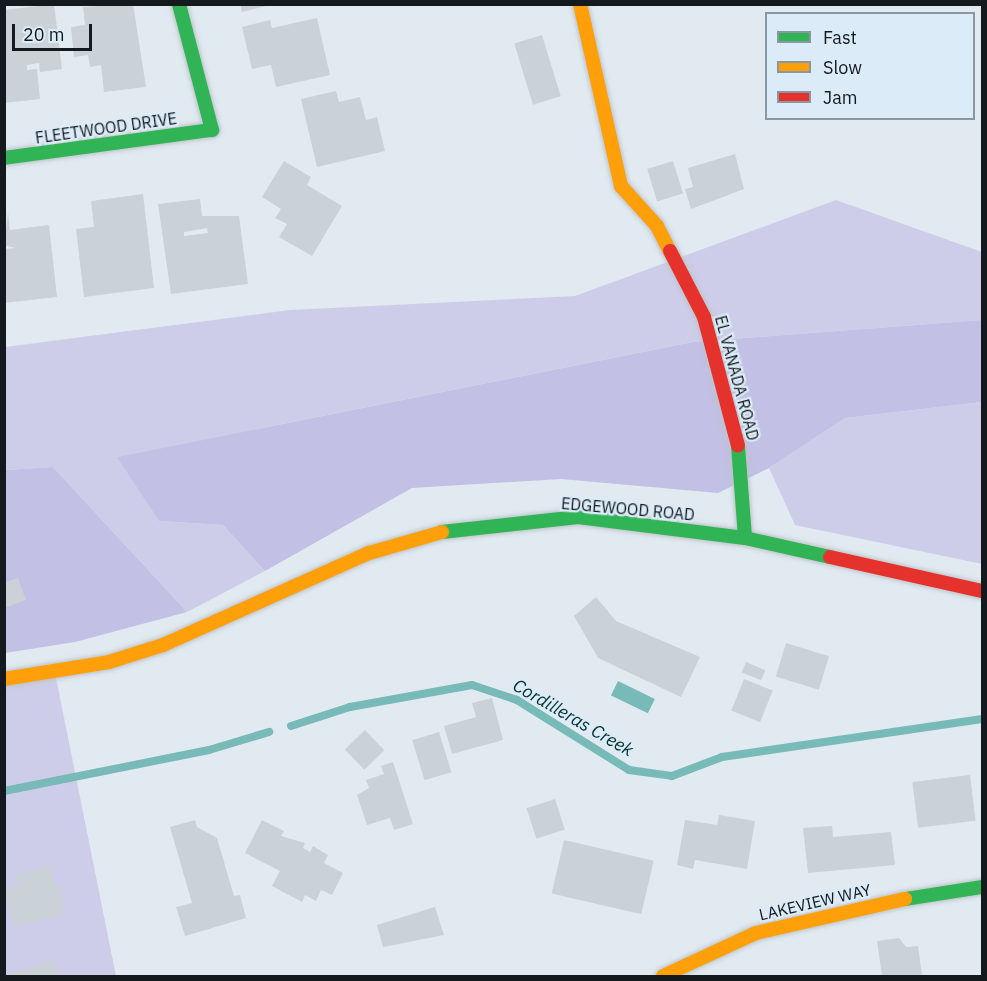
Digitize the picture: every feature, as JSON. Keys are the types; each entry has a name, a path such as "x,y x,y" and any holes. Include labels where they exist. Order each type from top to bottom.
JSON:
{"street":[{"name":"FLEETWOOD DRIVE","path":"4,158 212,130 179,4"},
{"name":"EL VANADA ROAD","path":"580,4 621,186 657,226 704,317 743,464 745,538"},
{"name":"EDGEWOOD ROAD","path":"4,680 109,662 163,645 369,554 473,524 578,517 745,538 982,591"},
{"name":"LAKEVIEW WAY","path":"663,976 756,933 947,890 982,888"}],"shaded area":[{"path":"836,200 982,252 982,320 693,342 118,457 159,521 223,525 265,571 187,612 53,467 5,470 5,347 290,310 575,296"},
{"path":"982,320 982,402 845,418 769,468 718,493 561,479 412,488 265,571 223,525 159,521 117,457 693,342"},
{"path":"982,402 982,564 795,525 769,468 845,418"},
{"path":"53,467 187,612 75,642 5,653 5,470"},
{"path":"55,673 116,976 5,976 4,679"},
{"path":"618,681 655,699 648,713 611,695"}],"building":[{"path":"54,4 62,69 40,72 39,63 27,65 27,70 37,69 40,99 4,103 4,10"},
{"path":"133,4 146,87 104,92 101,65 90,67 88,55 74,57 71,27 85,25 83,7"},
{"path":"240,4 270,4 270,5 242,12"},
{"path":"317,18 330,75 276,87 271,65 252,69 242,27 270,20 272,28"},
{"path":"542,35 561,96 533,105 514,43"},
{"path":"336,91 339,102 360,97 366,120 377,117 385,151 317,167 301,99"},
{"path":"735,154 744,189 691,209 685,189 693,187 688,168"},
{"path":"284,161 311,177 307,185 342,206 312,256 279,237 287,224 275,218 281,209 262,197"},
{"path":"673,161 683,194 657,201 647,169"},
{"path":"143,194 154,288 84,297 76,229 94,227 91,201"},
{"path":"200,199 202,216 239,216 248,284 171,294 158,204","holes":["207,228 208,233 184,236 184,232"]},
{"path":"8,213 10,230 49,225 57,297 4,303 4,249 16,248 4,245"},
{"path":"18,578 26,600 4,608 4,583"},
{"path":"596,597 616,621 700,657 681,697 598,658 574,616"},
{"path":"786,643 829,656 819,690 776,676"},
{"path":"746,662 765,670 761,680 742,672"},
{"path":"744,679 773,691 760,722 731,711"},
{"path":"492,698 503,740 452,754 444,726 476,717 472,703"},
{"path":"365,730 384,750 364,770 345,749"},
{"path":"439,732 451,772 425,780 412,740"},
{"path":"393,762 413,824 394,830 390,818 367,825 357,795 369,788 366,780 384,774 381,766"},
{"path":"970,775 976,821 918,828 912,782"},
{"path":"555,799 565,829 536,839 526,808"},
{"path":"719,815 755,821 747,869 695,860 693,869 677,865 685,820 717,825"},
{"path":"195,820 197,827 217,838 234,896 240,895 246,918 185,936 176,907 192,903 170,827"},
{"path":"262,820 284,831 281,836 305,843 303,848 310,852 313,846 328,855 324,863 343,873 332,895 321,890 316,901 305,895 302,902 272,886 280,871 245,853"},
{"path":"832,826 833,837 891,832 895,865 808,873 803,828"},
{"path":"564,840 654,861 641,914 552,894"},
{"path":"50,866 55,885 60,884 64,914 14,927 4,890 19,886 16,875"},
{"path":"435,907 444,935 383,947 377,925"},
{"path":"899,938 906,947 918,946 922,976 882,976 877,941"},
{"path":"52,960 58,976 9,976 14,972"}],"waterway":[{"name":"Cordilleras Creek","path":"291,726 350,707 472,685 517,700 629,770 672,776 722,757 982,719"},
{"name":"Cordilleras Creek","path":"4,791 209,750 269,732"}],"traffic: fast":[{"path":"4,158 212,130 179,4"},
{"path":"738,446 745,538"},
{"path":"442,532 578,517 745,538 830,557"},
{"path":"905,899 982,887"}],"traffic: slow":[{"path":"580,4 621,186 657,226 670,251"},
{"path":"4,679 109,662 163,645 369,553 442,532"},
{"path":"663,976 756,933 905,899"}],"traffic: jam":[{"path":"670,251 704,317 738,446"},
{"path":"830,557 982,591"}]}
